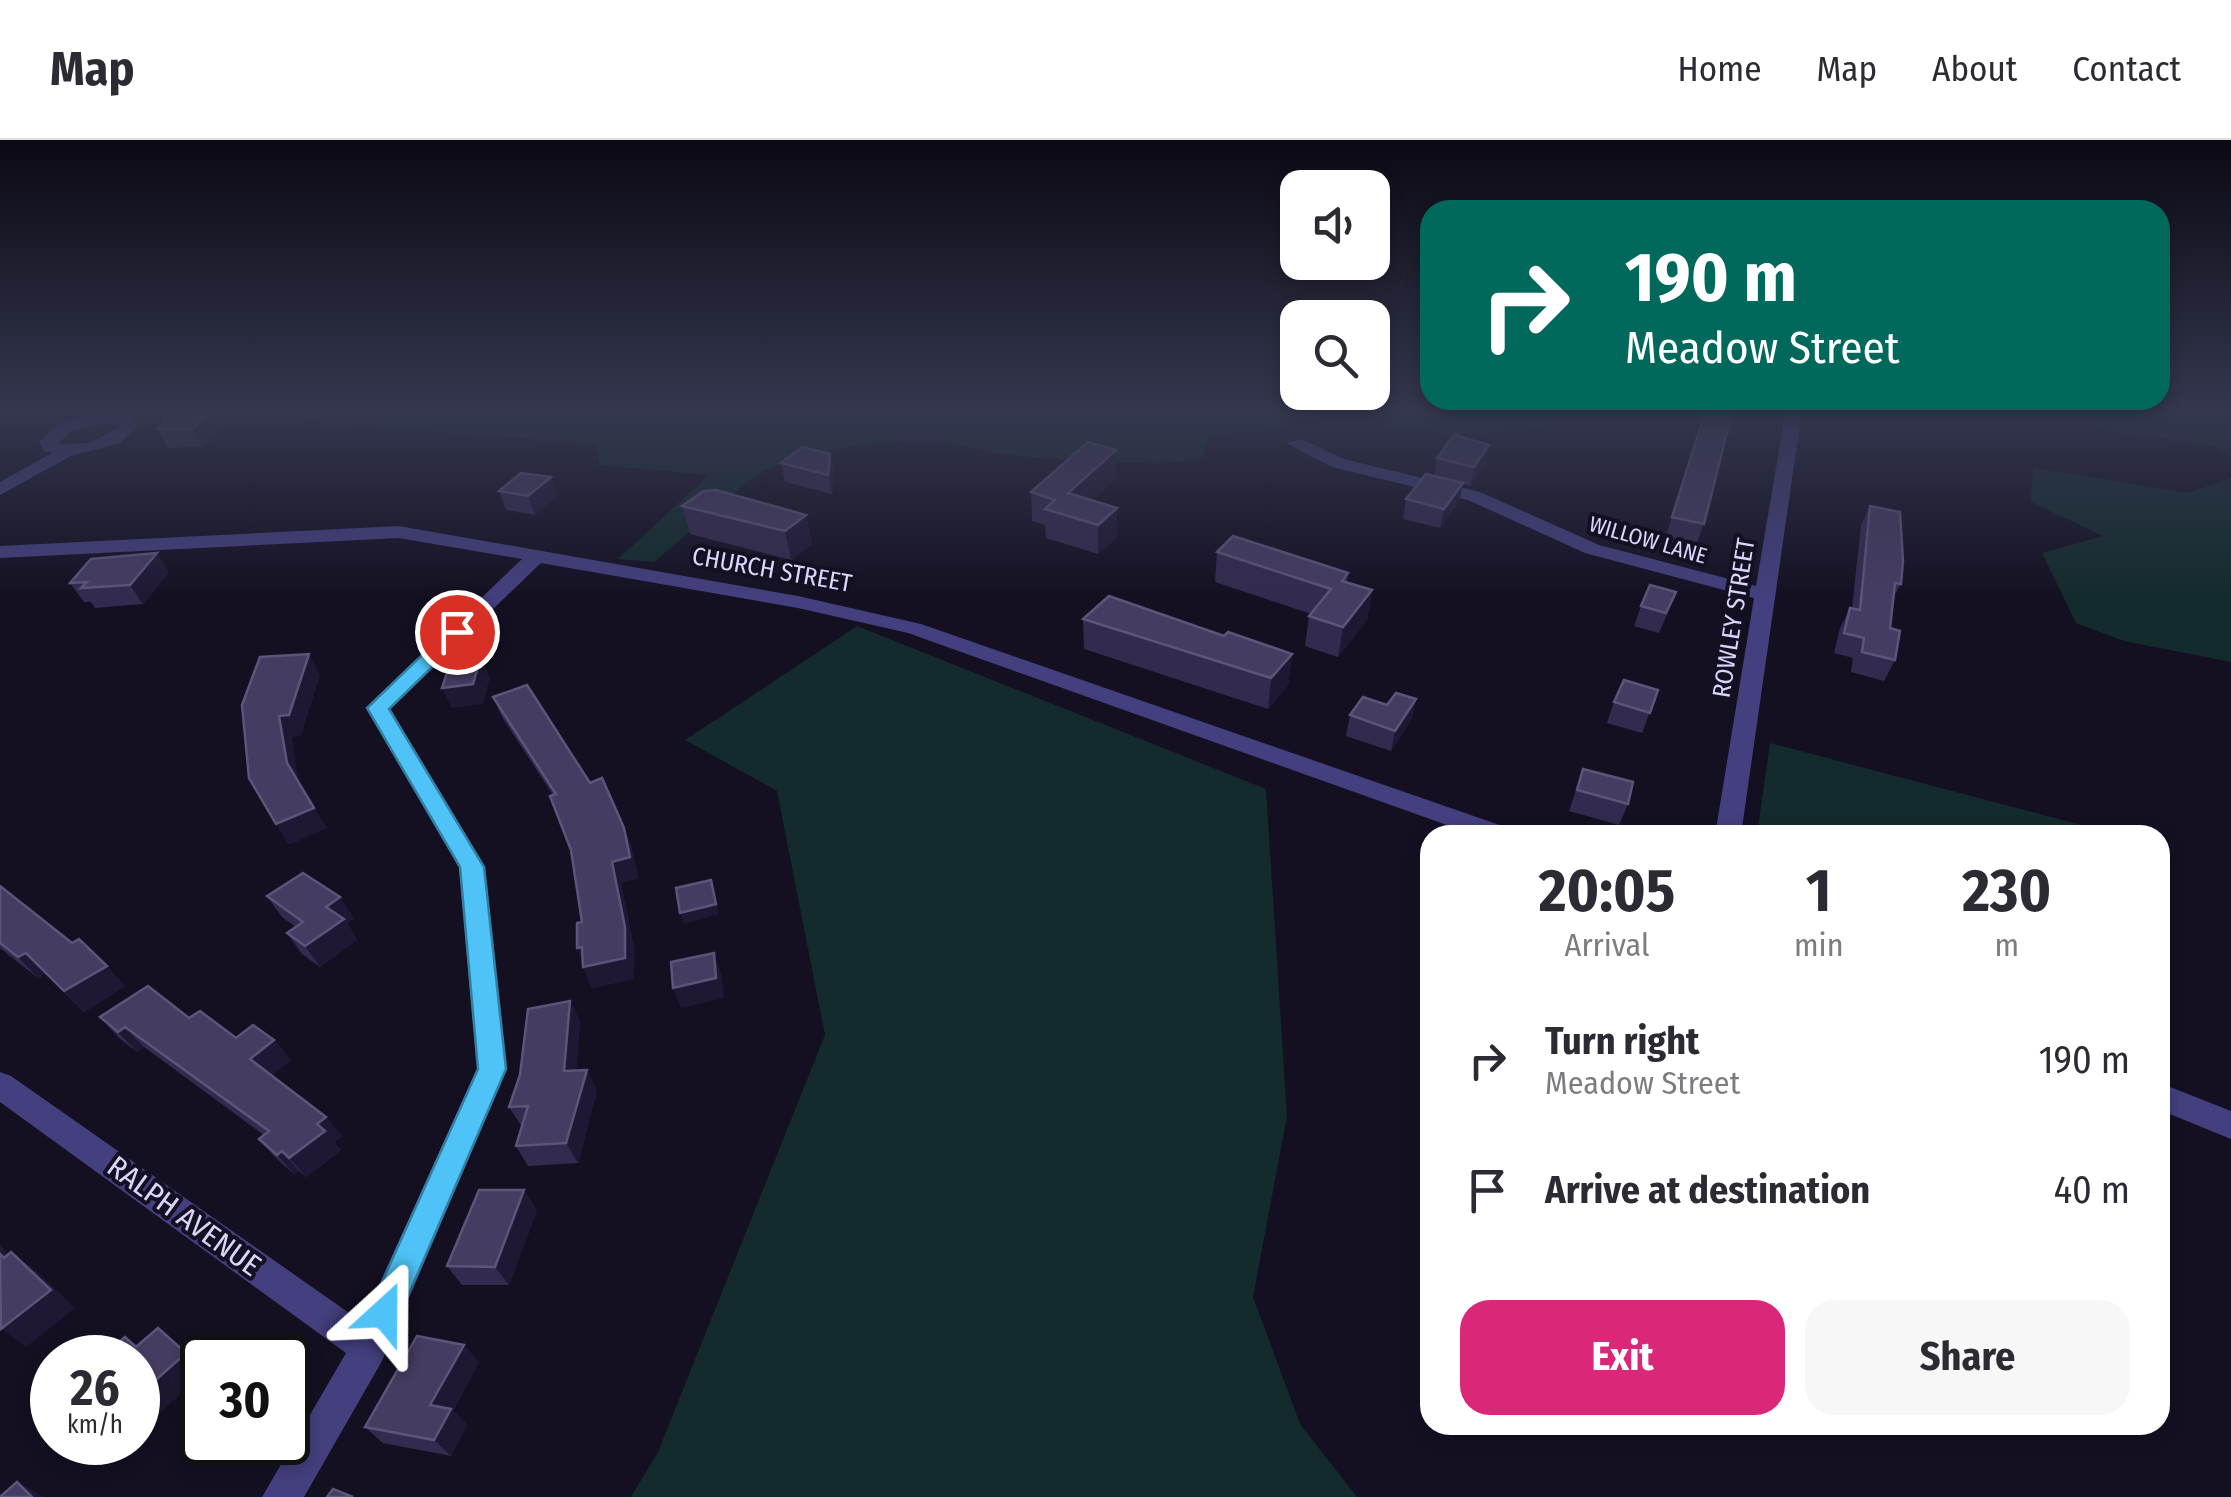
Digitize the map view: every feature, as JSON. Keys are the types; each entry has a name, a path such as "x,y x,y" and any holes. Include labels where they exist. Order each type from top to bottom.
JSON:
{"street":[{"path":"0,490 30,472"},
{"name":"WILLOW LANE","path":"1376,472 1474,496 1592,549 1766,596"},
{"name":"ROWLEY STREET","path":"1730,825 1785,472"},
{"name":"CHURCH STREET","path":"0,552 400,532 798,602 914,628 1474,825"},
{"path":"282,1497 369,1348 492,1069 472,867 378,708 536,556"},
{"name":"RALPH AVENUE","path":"0,1084 369,1348"},
{"path":"2170,1100 2231,1125"}],"green space":[{"path":"680,472 762,472 654,562 618,559 709,475"},
{"path":"2033,472 2060,472 2189,493 2231,478 2231,662 2124,641 2076,623 2042,553 2103,536 2031,502"},
{"path":"857,626 1266,789 1287,1116 1253,1297 1300,1424 1357,1497 631,1497 658,1452 825,1035 777,791 685,740"},
{"path":"1770,743 2081,825 1758,825"}],"building":[{"path":"1053,472 1091,472 1068,493 1117,508 1098,525 1045,509 1055,500 1031,492"},
{"path":"1686,472 1717,472 1704,524 1672,517"},
{"path":"521,473 551,477 528,496 499,491"},
{"path":"1426,474 1463,483 1444,509 1406,499"},
{"path":"716,490 806,515 785,531 682,506 704,491"},
{"path":"1870,506 1900,512 1903,561 1901,584 1895,583 1890,628 1900,631 1895,660 1862,652 1864,638 1844,633 1850,608 1860,610"},
{"path":"1233,536 1348,573 1342,581 1372,590 1343,627 1309,616 1331,589 1217,552"},
{"path":"157,553 130,585 81,588 87,582 70,583 91,559"},
{"path":"1650,585 1676,592 1666,613 1641,606"},
{"path":"1109,596 1224,636 1228,632 1292,654 1271,678 1083,619"},
{"path":"309,654 289,715 279,716 287,763 314,808 276,824 249,778 242,705 260,657"},
{"path":"481,657 473,684 442,688 451,660"},
{"path":"1624,680 1658,690 1650,713 1614,702"},
{"path":"527,685 590,783 602,778 624,828 630,857 612,862 625,927 625,958 583,967 582,947 577,948 577,923 582,922 571,850 550,796 556,794 493,697"},
{"path":"1396,693 1416,699 1395,731 1350,715 1363,697 1387,705"},
{"path":"1583,769 1633,782 1628,804 1577,790"},
{"path":"303,873 340,897 326,907 344,919 305,946 287,933 303,922 267,896"},
{"path":"711,880 716,904 680,913 676,888"},
{"path":"0,886 72,943 79,939 107,966 64,991 26,953 18,957 0,943"},
{"path":"714,953 716,978 673,988 671,962"},
{"path":"148,986 189,1018 200,1011 236,1038 253,1025 274,1040 250,1059 326,1117 317,1124 325,1131 289,1158 282,1151 277,1155 259,1139 269,1131 125,1027 118,1032 100,1017"},
{"path":"570,1001 564,1071 587,1070 566,1143 516,1146 528,1106 509,1107 520,1075 528,1009"},
{"path":"479,1190 524,1190 495,1267 447,1266"},
{"path":"11,1252 51,1290 1,1329 0,1254 4,1258"},
{"path":"158,1328 180,1348 180,1358 160,1376 160,1335 150,1335"},
{"path":"417,1336 464,1345 430,1405 451,1409 434,1440 365,1427"},
{"path":"17,1482 32,1497 0,1497"},
{"path":"333,1489 353,1497 327,1497"}],"route":[{"path":"384,1313 492,1069 472,867 378,708 457,632"}]}
